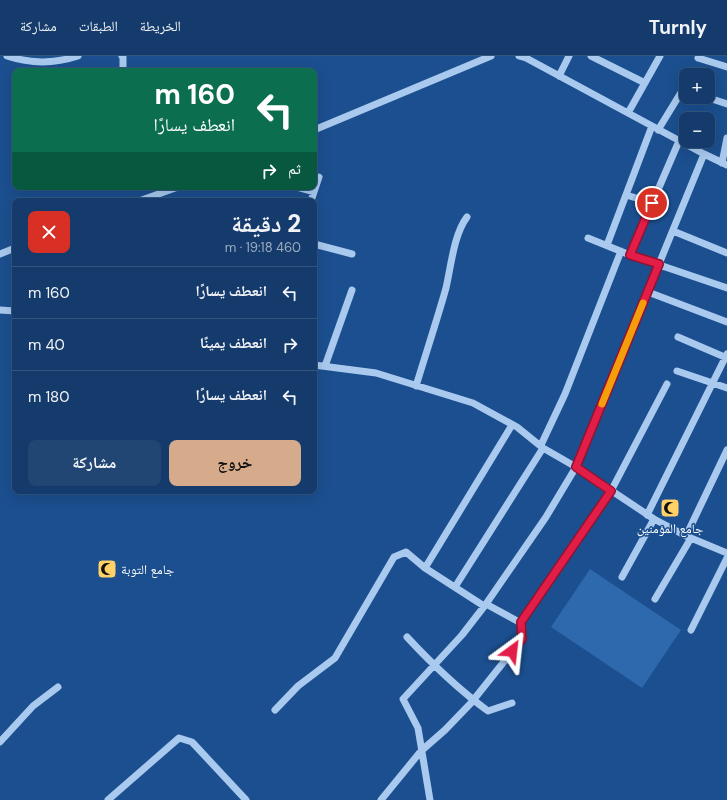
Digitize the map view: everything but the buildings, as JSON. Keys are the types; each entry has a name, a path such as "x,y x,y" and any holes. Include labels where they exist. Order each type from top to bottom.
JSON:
{"street":[{"path":"7,56 21,61 45,63 78,56"},
{"path":"122,56 123,68"},
{"path":"317,129 491,56"},
{"path":"559,76 569,56"},
{"path":"591,56 645,83"},
{"path":"628,113 660,56"},
{"path":"699,56 698,58 727,67"},
{"path":"524,57 679,141 630,255"},
{"path":"607,245 626,195 655,128 679,94"},
{"path":"715,100 727,104"},
{"path":"692,148 724,164 727,138"},
{"path":"430,800 418,728 403,699 462,635 485,605 546,516 576,467 704,154"},
{"path":"317,183 319,177"},
{"path":"147,198 170,190"},
{"path":"307,190 314,192 312,198"},
{"path":"626,195 652,203"},
{"path":"416,386 446,288 455,248 463,223 467,217"},
{"path":"673,231 727,253"},
{"path":"588,238 630,255 727,288"},
{"path":"317,245 352,254"},
{"path":"0,254 12,249"},
{"path":"455,587 542,446 566,394 622,251"},
{"path":"325,366 352,290"},
{"path":"648,292 727,322"},
{"path":"2,309 12,311"},
{"path":"622,577 726,356 678,336"},
{"path":"317,365 376,373 473,403 512,425 650,517 689,537 727,553"},
{"path":"677,370 727,388"},
{"path":"382,800 421,750 445,730 473,700 522,639 521,622 611,491 667,384"},
{"path":"425,568 512,425"},
{"path":"656,599 689,537 727,450"},
{"path":"275,710 298,686 335,658 394,557 406,552 425,568 455,587 485,605 521,622"},
{"path":"691,630 727,558"},
{"path":"407,636 434,666 488,711 512,703"},
{"path":"0,742 33,706 58,687"},
{"path":"108,800 179,738 192,742 246,800"}],"shaded area":[{"path":"590,569 681,630 642,688 551,627"}],"slow traffic":[{"path":"602,404 643,303"}],"place":[{"name":"جامع المؤمنين","path":"670,508"},
{"name":"جامع التوبة","path":"107,569"}],"route":[{"path":"512,651 522,639 521,622 611,491 576,467 659,264 630,255 652,203"}]}
